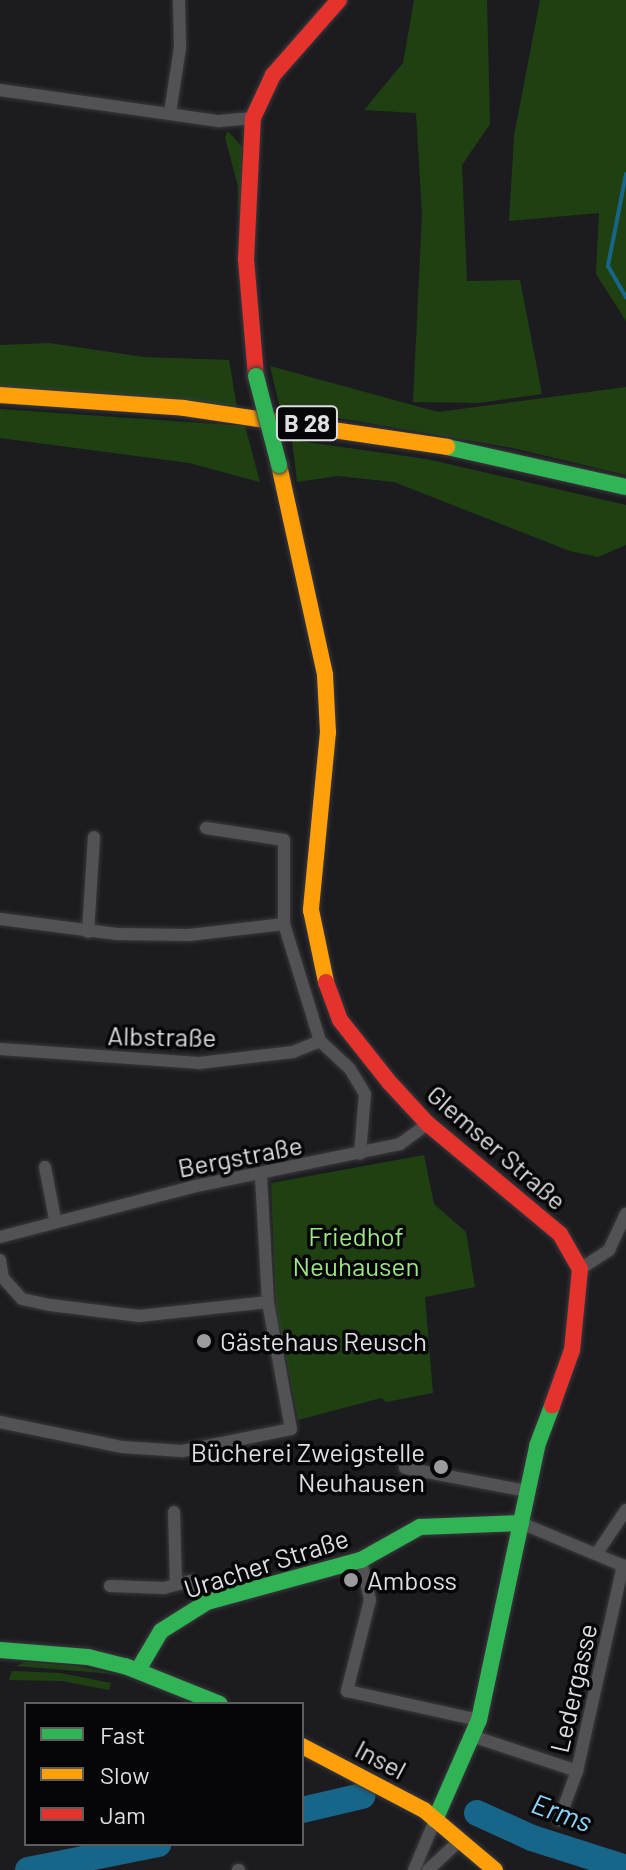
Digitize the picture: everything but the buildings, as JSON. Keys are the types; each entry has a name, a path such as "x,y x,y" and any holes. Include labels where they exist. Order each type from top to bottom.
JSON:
{"street":[{"path":"170,113 180,48 179,0"},
{"path":"0,90 219,121 253,118 273,75 339,0"},
{"name":"Glemser Straße","path":"253,118 246,259 256,376 318,633 328,711 312,868 313,935 340,1020 428,1124 560,1234 580,1269"},
{"name":"B 28","path":"0,395 170,407 316,424 510,458 626,487"},
{"path":"206,828 284,840 284,924 320,1041 350,1069 365,1094 360,1154"},
{"path":"88,932 94,837"},
{"path":"0,919 88,932 189,935 284,924"},
{"name":"Albstraße","path":"0,1049 199,1063 293,1052 320,1041"},
{"name":"Bergstraße","path":"0,1237 55,1219 400,1144 428,1124"},
{"path":"45,1167 55,1219"},
{"path":"0,1422 122,1447 182,1451 291,1429 268,1302 261,1175"},
{"path":"414,1870 479,1720 537,1446 572,1350 581,1298 580,1269 609,1250 626,1214"},
{"path":"0,1260 3,1278 22,1299 50,1305 139,1316 268,1302"},
{"path":"405,1468 527,1491"},
{"path":"597,1553 626,1510"},
{"path":"174,1512 176,1585"},
{"path":"521,1523 625,1566"},
{"name":"Uracher Straße","path":"138,1670 161,1631 207,1602 361,1560 420,1527 521,1523"},
{"path":"361,1560 370,1600 347,1691 479,1720"},
{"name":"Ledergasse","path":"559,1820 577,1771 625,1566"},
{"path":"110,1586 176,1585 191,1581 207,1602"},
{"path":"0,1650 88,1657 138,1670 215,1702"},
{"path":"472,1736 577,1771"},
{"name":"Insel","path":"304,1747 435,1820 495,1870"},
{"path":"428,1870 458,1842"}],"green space":[{"path":"414,0 487,0 490,124 462,165 467,281 520,280 542,394 479,403 413,402 422,215 416,113 364,110 403,63"},
{"path":"540,0 626,0 626,321 596,274 599,213 509,221 514,136"},
{"path":"228,131 242,147 240,262 238,187 225,137"},
{"path":"49,343 144,357 229,360 237,408 0,388 0,345"},
{"path":"270,366 438,412 626,387 626,475 513,448 280,408"},
{"path":"0,409 245,426 260,482 189,463 0,438"},
{"path":"292,440 427,459 626,505 626,545 598,557 570,551 394,482 338,476 297,482"},
{"name":"Friedhof Neuhausen","path":"424,1155 434,1204 466,1232 475,1287 425,1297 433,1393 386,1402 381,1398 298,1420 276,1309 271,1183"},
{"path":"26,1662 75,1666 115,1674 15,1666"},
{"path":"12,1671 60,1673 111,1683 109,1690 62,1681 9,1680"}],"waterway":[{"path":"626,174 608,266 626,297"},
{"name":"Erms","path":"304,1810 362,1796"},
{"name":"Erms","path":"477,1813 532,1838 626,1868"},
{"name":"Erms","path":"28,1870 148,1846"}],"traffic: fast":[{"path":"256,376 279,465"},
{"path":"447,447 626,487"},
{"path":"435,1820 479,1720 537,1446 552,1406"},
{"path":"138,1670 161,1631 207,1602 361,1560 420,1527 521,1523"},
{"path":"0,1650 88,1657 125,1666 215,1702"}],"traffic: slow":[{"path":"0,395 184,408 447,447"},
{"path":"279,465 325,675 328,732 311,910 326,982"},
{"path":"304,1747 424,1810 495,1870"}],"traffic: jam":[{"path":"256,376 246,259 253,118 273,75 339,0"},
{"path":"326,982 340,1020 390,1083 428,1124 560,1234 580,1269 572,1350 552,1406"}],"place":[{"name":"Gästehaus Reusch","path":"204,1341"},
{"name":"Bücherei Zweigstelle Neuhausen","path":"441,1467"},
{"name":"Amboss","path":"351,1580"}]}
